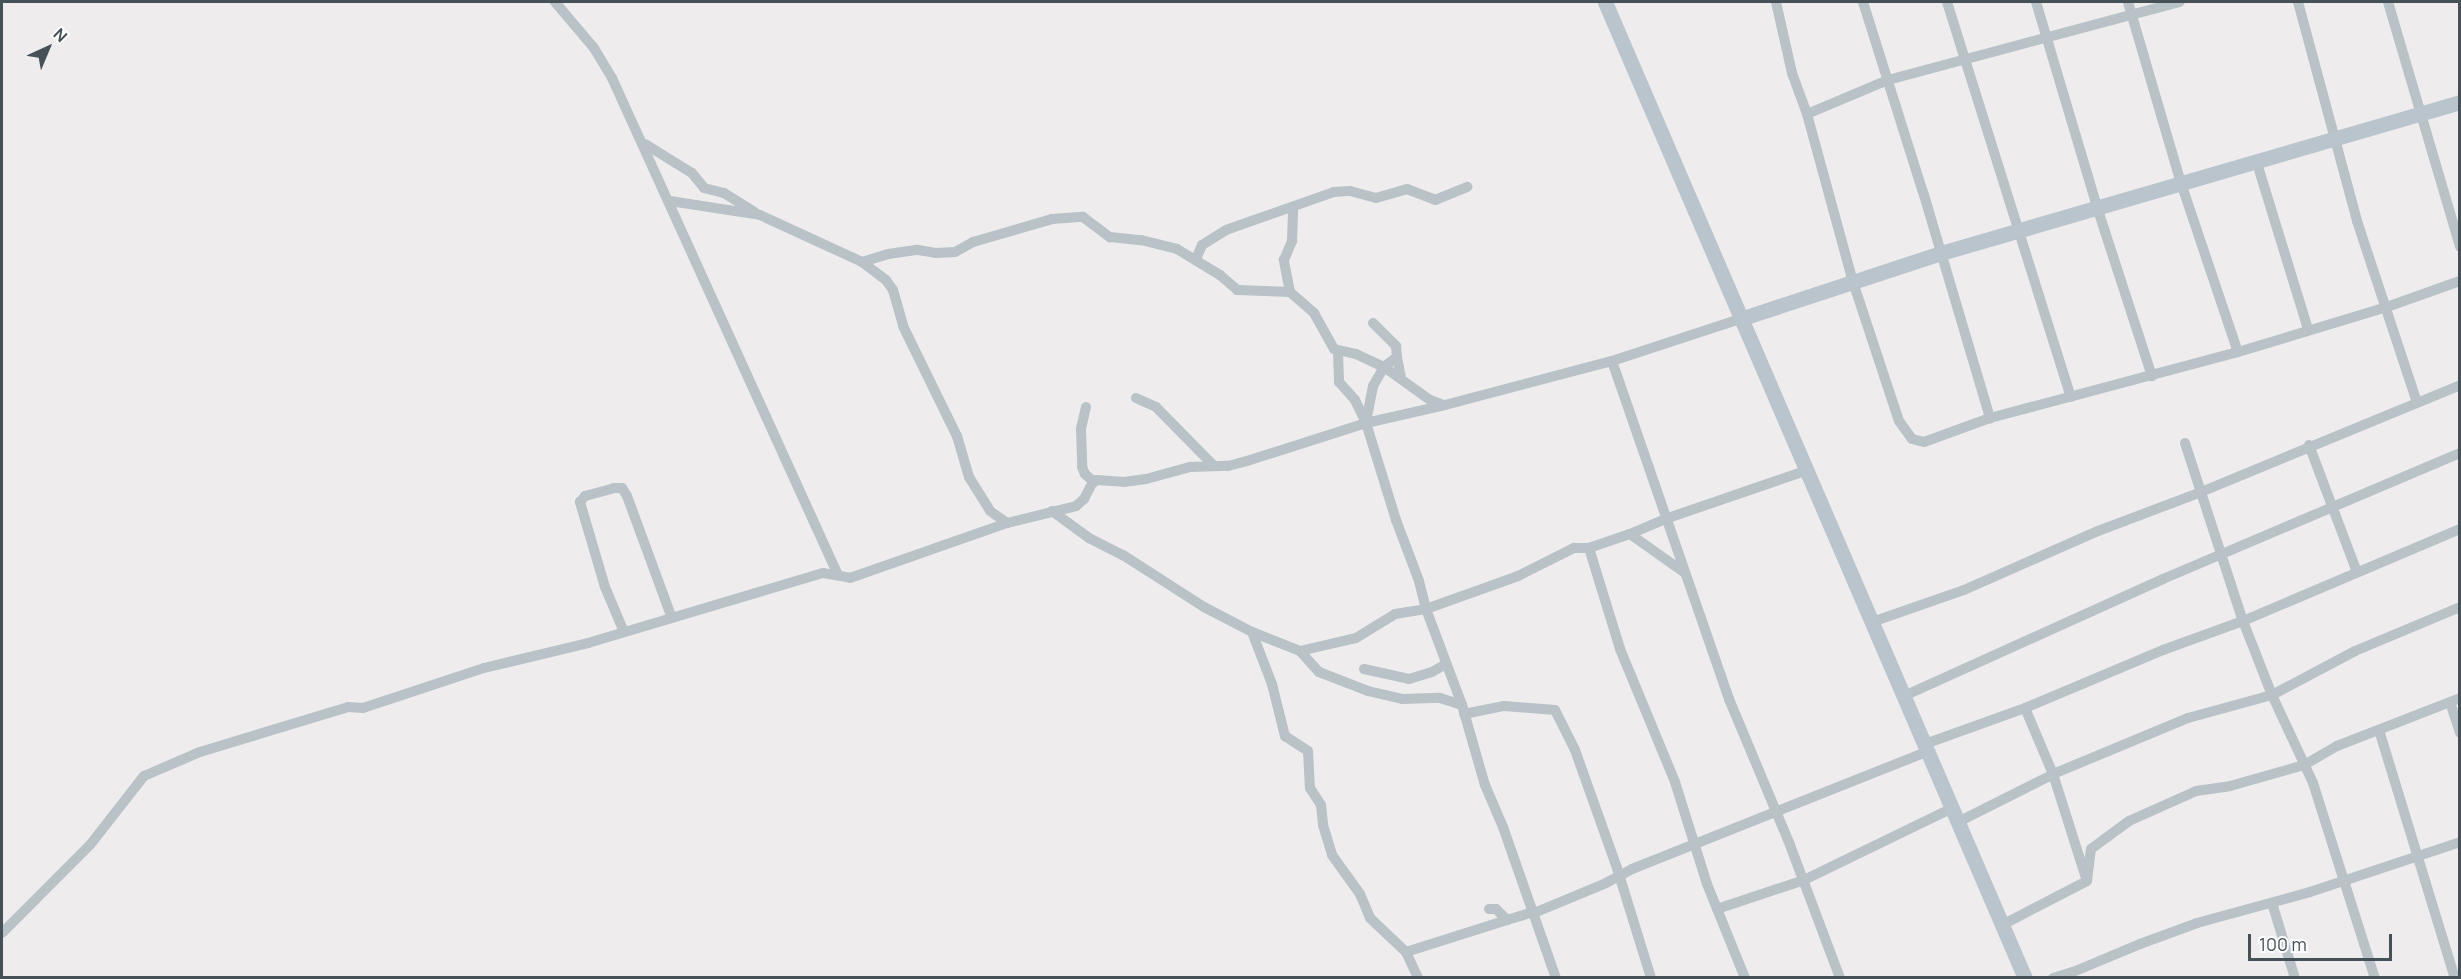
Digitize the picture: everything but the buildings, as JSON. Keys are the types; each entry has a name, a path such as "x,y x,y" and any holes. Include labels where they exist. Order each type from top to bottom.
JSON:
{"main road":[{"path":"1605,2 2004,924 2025,978"},
{"path":"1743,318 2017,230 2460,102"}],"street":[{"path":"555,2 601,59 644,143 838,575"},
{"path":"1776,2 1792,73 1808,114 1853,282 1899,421 1912,439 1924,442 1990,418 2238,352 2308,329 2384,308 2460,281"},
{"path":"1863,2 1990,418"},
{"path":"1947,2 2071,397"},
{"path":"2036,2 2097,207 2152,376"},
{"path":"2128,2 2181,183 2238,352"},
{"path":"1808,114 1888,80 1967,61 2180,2"},
{"path":"2298,2 2333,137 2384,308 2417,402"},
{"path":"2388,2 2460,247"},
{"path":"644,143 692,173 704,188 724,193 760,215 862,262 877,272 892,290 903,326 957,436 965,468 990,511 1007,523"},
{"path":"2256,160 2308,329"},
{"path":"1196,259 1202,245 1226,230 1334,192 1350,191 1376,198 1407,189 1435,200 1467,187"},
{"path":"670,201 760,215"},
{"path":"1293,208 1292,241 1284,260 1290,292 1314,314 1326,339 1338,352 1339,382 1355,400 1366,423 1396,520 1419,581 1426,609 1463,709 1485,785 1503,827 1556,978"},
{"path":"862,262 918,250 936,253 955,252 973,242 1052,219 1083,217 1110,237 1170,246 1196,259 1220,275 1236,290 1290,292"},
{"path":"1086,407 1081,429 1082,467 1085,474 1094,482 1146,479 1182,468 1228,466 1247,461 1366,423 1445,405 1612,361 1743,318"},
{"path":"1373,323 1396,346 1401,377"},
{"path":"1338,352 1356,354 1384,367 1430,400 1445,405"},
{"path":"1366,423 1373,386 1384,367 1397,357"},
{"path":"1612,361 1729,699 1804,880 1840,978"},
{"path":"1872,622 1964,590 2098,531 2201,492 2309,445 2460,385"},
{"path":"1136,398 1156,407 1213,465"},
{"path":"2185,443 2243,621 2272,695 2313,783 2375,978"},
{"path":"2309,445 2357,572"},
{"path":"1904,696 2163,579 2460,453"},
{"path":"1300,651 1356,638 1395,614 1426,609 1518,576 1574,548 1589,548 1665,519 1808,470"},
{"path":"2,933 90,845 144,776 200,752 348,707 363,708 484,668 588,643 823,573 850,578 1007,523 1080,504 1094,482"},
{"path":"624,632 605,587 580,502 585,496 622,488 672,618"},
{"path":"1052,511 1089,538 1123,555 1204,607 1252,632 1300,651 1319,672 1368,691 1402,699 1450,700 1463,709 1504,706 1555,710 1575,750 1651,978"},
{"path":"1406,952 1534,912 2163,650 2243,621 2460,529"},
{"path":"1630,534 1685,573"},
{"path":"1589,548 1620,649 1675,782 1717,909 1744,978"},
{"path":"1717,909 1804,880 2188,718 2272,695 2355,651 2460,607"},
{"path":"1252,632 1272,684 1285,736 1294,744 1308,750 1310,788 1321,805 1332,855 1360,894 1370,918 1406,952 1418,978"},
{"path":"1364,669 1409,679 1432,672 1446,664"},
{"path":"2087,881 2091,849 2129,821 2196,791 2230,786 2304,765 2337,746 2455,700 2460,732"},
{"path":"2025,708 2053,774 2087,881"},
{"path":"2379,730 2455,978"},
{"path":"2053,978 2197,923 2272,903 2460,842"},
{"path":"2004,924 2060,898 2087,881"},
{"path":"2272,903 2295,978"},
{"path":"1489,909 1496,909 1508,920"}]}
